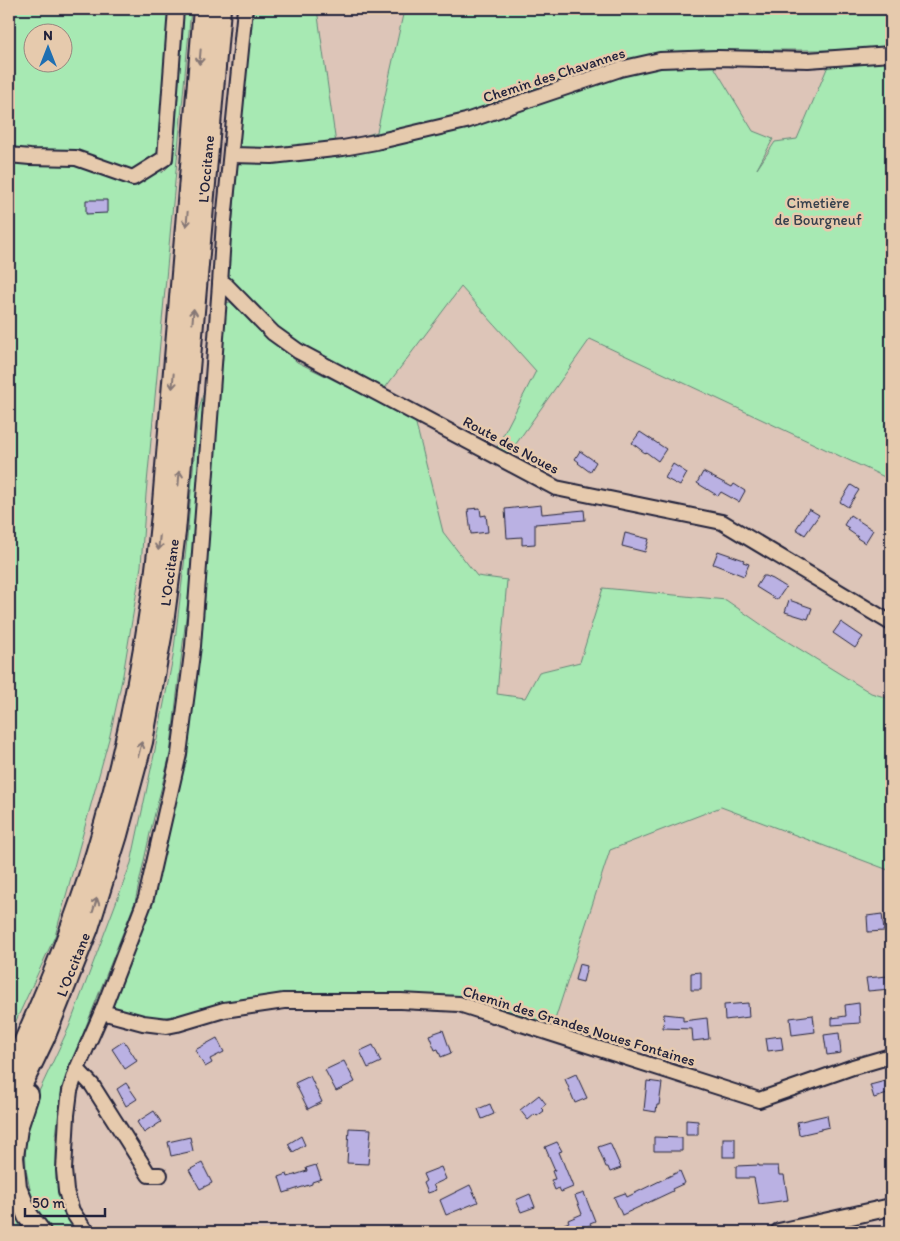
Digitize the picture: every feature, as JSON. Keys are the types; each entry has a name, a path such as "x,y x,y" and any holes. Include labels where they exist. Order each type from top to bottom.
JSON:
{"highway":[{"name":"L'Occitane","path":"9,1076 61,957 87,884 124,748 139,680 162,515 204,9"},
{"name":"L'Occitane","path":"9,1111 48,1028 88,928 117,835 142,742 162,631 175,532 220,9"},
{"path":"40,1232 28,1216 16,1187 13,1156 17,1128 26,1098 46,1051 48,1028"}],"main road":[{"path":"779,1232 891,1207"}],"street":[{"path":"9,155 76,158 133,178 165,158 176,9"},
{"path":"88,1232 72,1211 66,1191 64,1170 70,1091 146,898 179,754 192,646 224,221 245,9"},
{"name":"Chemin des Chavannes","path":"231,155 272,156 343,148 376,142 466,121 620,69 660,60 718,58 808,60 891,54"},
{"name":"Route des Noues","path":"220,284 225,284 273,333 298,351 556,488 722,522 891,623"},
{"name":"Chemin des Grandes Noues Fontaines","path":"102,1012 143,1023 167,1026 224,1010 284,1001 400,1001 459,1004 759,1100 853,1067 891,1056"},
{"path":"78,1069 92,1085 149,1175 160,1176"}],"green space":[{"path":"9,9 168,9 162,173 173,162 184,9 191,9 141,566 123,675 110,735 55,936 9,1036"},
{"name":"Cimetière de Bourgneuf","path":"252,9 317,9 336,144 377,132 404,10 368,9 891,9 891,48 864,50 700,50 695,64 713,65 753,131 773,139 757,169 775,142 797,139 828,66 891,60 891,480 590,339 506,458 497,447 536,371 461,287 382,392 282,333 227,281"},
{"path":"230,302 297,362 415,420 443,532 477,576 507,580 497,694 525,698 539,672 580,662 603,588 726,600 772,632 871,693 891,699 891,871 721,807 610,850 551,1032 452,1009 290,999 152,1019 106,1016 155,890 185,740 210,525 224,303"},
{"path":"204,391 190,583 170,754 135,902 62,1087 56,1136 56,1180 62,1203 76,1232 52,1232 34,1208 26,1170 25,1140 36,1098 69,1027 131,863 173,657 186,549 198,413"},
{"path":"9,1163 30,1232 9,1232"}],"building":[{"path":"86,200 107,200 107,213 86,214"},
{"path":"640,432 666,449 658,461 632,443"},
{"path":"580,451 596,462 590,472 575,459"},
{"path":"673,464 687,473 680,486 665,478"},
{"path":"703,472 732,487 734,484 745,491 739,502 721,492 718,496 697,483"},
{"path":"851,485 859,490 848,507 840,502"},
{"path":"541,505 542,514 584,510 585,520 535,524 535,544 522,545 522,537 507,538 505,509"},
{"path":"480,508 481,516 486,515 488,532 471,534 468,509"},
{"path":"809,509 819,515 805,535 796,529"},
{"path":"850,515 873,530 865,543 844,525"},
{"path":"625,533 649,539 645,552 622,546"},
{"path":"718,551 744,560 743,562 749,564 744,576 713,564"},
{"path":"763,576 773,579 786,587 777,600 756,587"},
{"path":"789,600 812,608 808,619 785,612"},
{"path":"841,622 863,637 855,648 833,633"},
{"path":"882,914 884,931 868,932 867,916"},
{"path":"579,964 587,966 583,982 575,980"},
{"path":"701,972 701,990 691,990 691,973"},
{"path":"888,976 890,989 868,991 866,978"},
{"path":"748,1003 749,1017 725,1020 724,1005"},
{"path":"859,1003 860,1023 832,1025 832,1018 846,1016 845,1005"},
{"path":"664,1014 683,1016 683,1021 707,1018 709,1039 693,1041 692,1029 663,1028"},
{"path":"813,1015 815,1032 792,1035 790,1018"},
{"path":"443,1030 451,1053 441,1057 438,1049 435,1050 429,1035"},
{"path":"839,1033 841,1053 827,1055 824,1035"},
{"path":"781,1036 783,1049 768,1051 766,1038"},
{"path":"217,1038 224,1052 210,1059 212,1063 205,1067 195,1050"},
{"path":"124,1041 137,1061 125,1069 112,1049"},
{"path":"373,1045 381,1062 368,1068 360,1051"},
{"path":"344,1061 355,1082 336,1091 325,1070"},
{"path":"576,1074 587,1098 575,1103 565,1079"},
{"path":"310,1076 322,1102 308,1109 295,1083"},
{"path":"889,1080 891,1093 874,1098 870,1085"},
{"path":"647,1081 662,1083 659,1105 657,1105 656,1112 644,1110"},
{"path":"126,1083 137,1099 126,1106 117,1089"},
{"path":"539,1095 546,1104 541,1108 544,1111 537,1116 535,1114 528,1120 520,1110"},
{"path":"490,1104 494,1114 482,1119 478,1109"},
{"path":"154,1111 161,1122 144,1133 137,1122"},
{"path":"827,1115 829,1127 799,1135 797,1122"},
{"path":"686,1120 698,1121 698,1135 686,1135"},
{"path":"349,1128 371,1129 368,1164 347,1163"},
{"path":"301,1136 305,1145 293,1152 288,1144"},
{"path":"190,1137 193,1151 171,1156 168,1142"},
{"path":"654,1137 682,1138 682,1151 654,1151"},
{"path":"723,1138 735,1138 735,1157 723,1157"},
{"path":"557,1142 562,1151 559,1152 573,1187 561,1192 559,1188 555,1190 551,1180 555,1179 552,1171 555,1170 545,1147"},
{"path":"610,1143 621,1168 610,1172 598,1147"},
{"path":"202,1163 212,1183 200,1189 189,1170"},
{"path":"316,1165 321,1179 284,1193 279,1177 287,1174 288,1177 307,1171 306,1168"},
{"path":"736,1166 778,1166 779,1175 784,1175 788,1200 759,1204 754,1178 736,1178"},
{"path":"441,1167 446,1179 433,1185 436,1190 427,1193 423,1183 426,1181 423,1174"},
{"path":"680,1171 685,1183 672,1189 673,1191 622,1215 614,1197 625,1193 627,1197"},
{"path":"470,1185 478,1202 446,1215 440,1200"},
{"path":"584,1193 595,1221 590,1223 591,1225 568,1232 564,1224 569,1222 568,1220 582,1214 575,1196"},
{"path":"530,1194 535,1207 521,1212 516,1200"}]}
